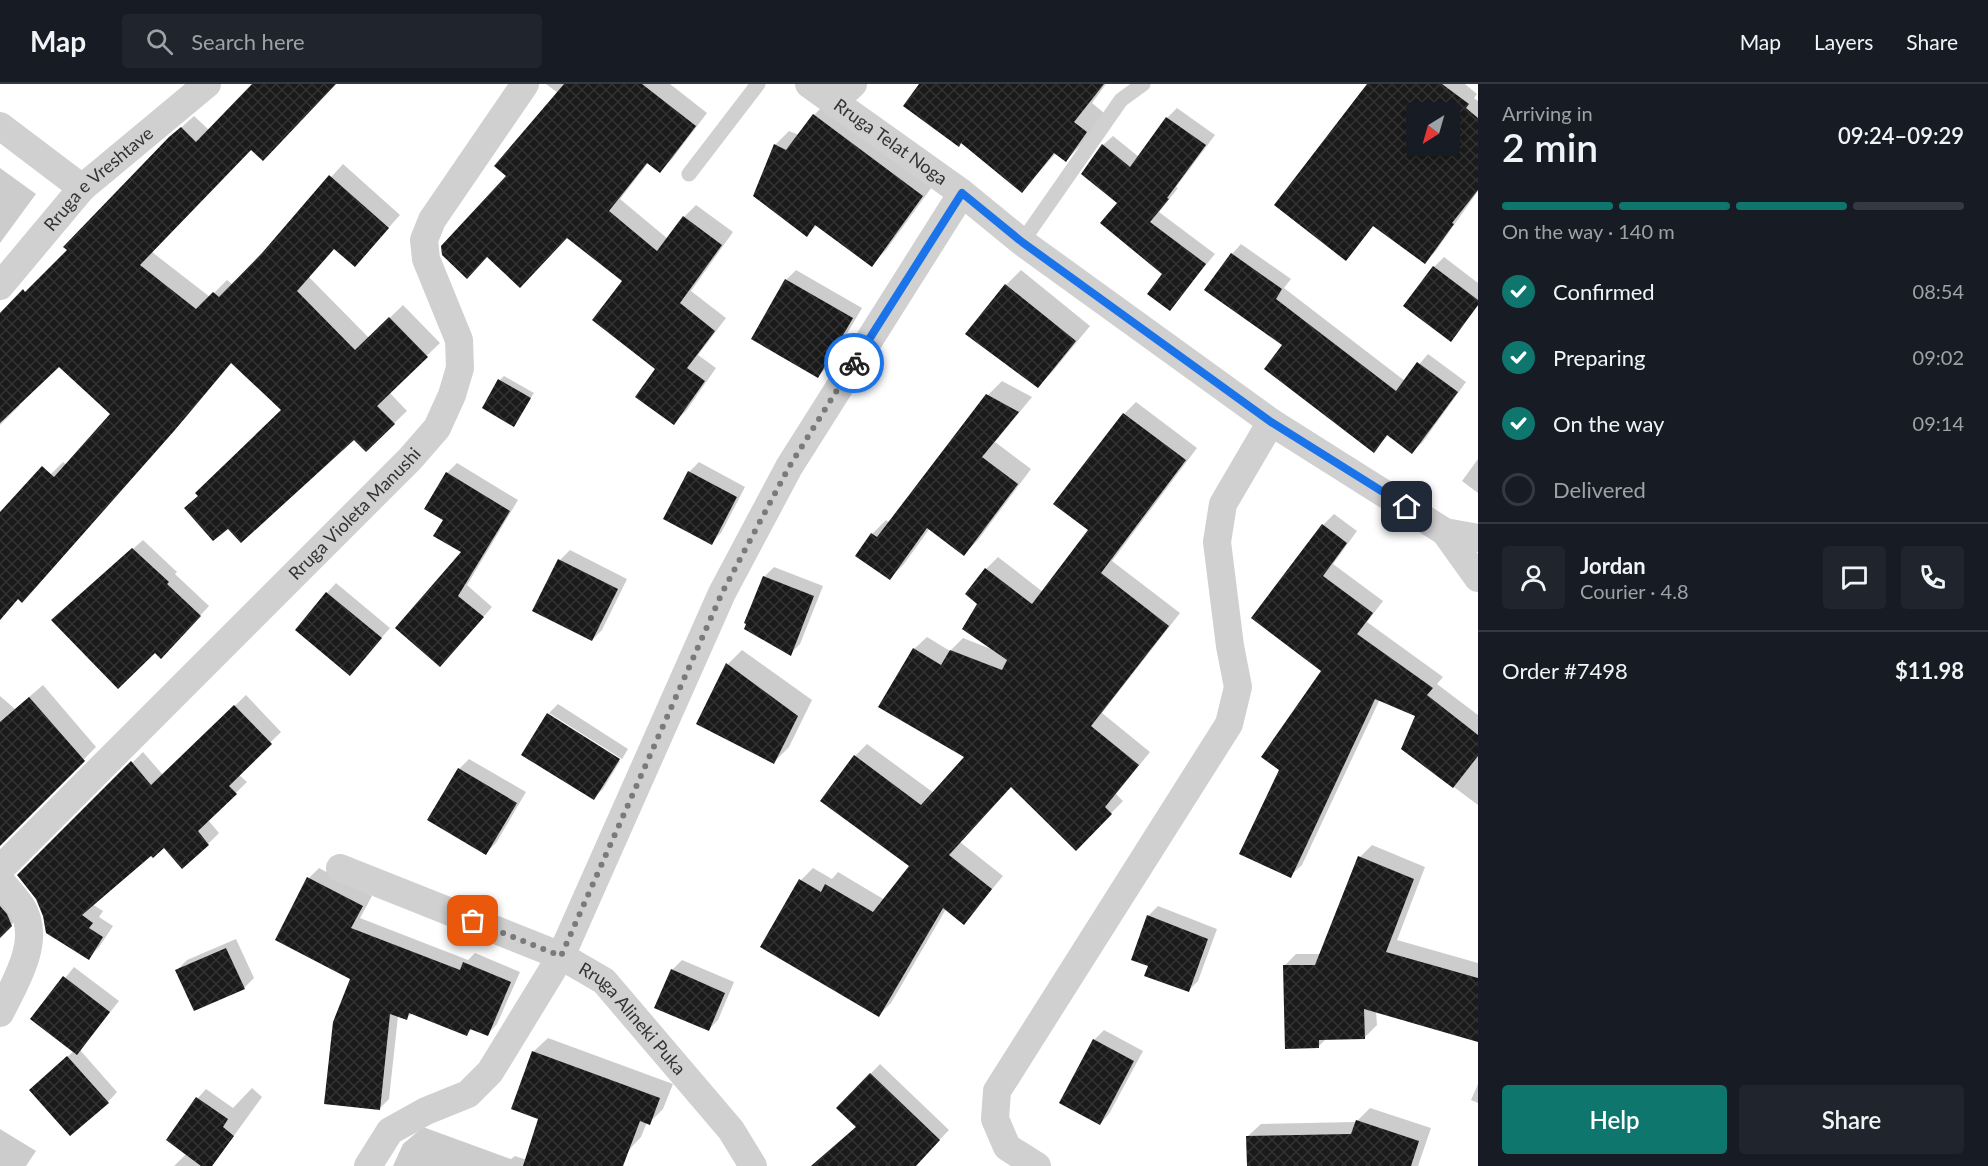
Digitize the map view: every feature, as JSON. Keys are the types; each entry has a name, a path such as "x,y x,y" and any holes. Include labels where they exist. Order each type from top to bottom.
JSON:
{"street":[{"name":"Rruga e Vreshtave","path":"0,286 82,188 207,84"},
{"name":"Rruga Violeta Manushi","path":"0,869 402,468 437,428 452,395 460,368 459,339 426,259 424,240 432,220 525,84"},
{"name":"Rruga Telat Noga","path":"809,84 843,93 1022,242 1271,422 1445,532 1478,538"},
{"path":"0,126 82,188"},
{"path":"368,1166 390,1131 426,1111 468,1094 490,1072 561,956 722,593 789,467 962,193"},
{"path":"1037,1166 1007,1147 995,1119 997,1091 1228,724 1238,687 1230,646 1217,542 1223,504 1271,422"},
{"path":"1445,532 1478,578"},
{"name":"Rruga Alineki Puka","path":"340,868 561,956 604,981 731,1130 753,1166"},
{"path":"0,880 22,908 29,930 25,961 0,1013"}],"lane":[{"path":"688,174 758,84"},
{"path":"1022,242 1121,100 1143,84"}],"building":[{"path":"252,84 336,84 263,161 251,150 140,265 196,309 213,292 219,297 262,253 329,175 389,228 355,267 334,249 297,291 355,350 389,317 428,357 377,406 395,424 366,452 354,440 241,543 228,529 213,541 184,508 198,496 195,493 281,410 231,363 22,603 18,599 0,620 0,512 42,466 54,477 110,414 59,367 0,423 0,313 23,289 25,292 67,250 63,247 169,137 181,127 196,142"},
{"path":"564,84 642,84 696,126 660,173 647,163 609,211 657,251 683,216 722,245 680,303 715,331 687,368 705,381 674,425 635,397 655,369 592,320 622,281 567,238 520,288 487,257 467,279 442,255 441,246 506,176 494,166"},
{"path":"919,84 1104,84 1074,122 1087,132 1066,162 1054,153 1022,193 961,143 959,147 903,106"},
{"path":"1367,84 1442,84 1469,104 1466,108 1478,118 1478,190 1452,223 1454,224 1425,264 1373,226 1346,261 1274,205"},
{"path":"813,114 923,196 872,267 815,225 807,237 753,196 774,144 786,150"},
{"path":"1166,117 1206,145 1167,198 1169,199 1150,222 1206,264 1170,311 1147,294 1162,274 1100,223 1117,203 1081,174 1102,144 1130,167"},
{"path":"1231,253 1282,289 1276,299 1396,391 1417,362 1458,392 1412,454 1387,435 1374,453 1264,369 1282,345 1204,290"},
{"path":"1433,266 1478,300 1478,305 1451,342 1403,306"},
{"path":"785,279 853,318 818,378 751,339"},
{"path":"1005,284 1076,341 1038,388 965,334"},
{"path":"498,379 531,398 514,427 482,408"},
{"path":"986,394 1019,412 982,457 1018,484 964,556 927,528 890,580 855,556 871,533 877,537"},
{"path":"1123,413 1186,460 1101,573 1169,626 1091,726 1139,765 1105,807 1112,814 1076,851 1011,787 949,855 992,889 964,925 943,908 879,1017 760,947 799,879 821,892 825,884 873,912 909,866 820,801 854,755 921,805 964,757 878,707 913,648 941,665 950,650 1002,670 1007,660 962,629 977,604 965,594 985,568 1032,604 1088,530 1053,504"},
{"path":"688,471 737,497 712,545 663,519"},
{"path":"446,472 510,511 458,596 484,617 440,667 395,628 461,552 433,536 443,520 424,509"},
{"path":"1322,524 1347,543 1323,576 1373,613 1357,634 1433,688 1427,695 1478,735 1478,756 1453,788 1401,749 1415,716 1375,699 1291,878 1239,854 1279,770 1261,757 1321,671 1251,618"},
{"path":"132,548 201,616 161,659 155,653 118,689 51,620"},
{"path":"558,559 618,589 592,641 532,611"},
{"path":"763,576 814,596 791,656 744,629 746,624 744,623"},
{"path":"326,592 382,638 350,676 295,630"},
{"path":"726,663 798,716 774,764 696,724"},
{"path":"29,697 85,761 0,846 0,722"},
{"path":"234,705 272,744 229,786 237,794 198,831 209,845 182,869 164,848 153,858 151,856 82,915 93,923 89,928 103,937 89,960 46,933 43,916 36,899 17,875 131,761 151,785"},
{"path":"547,713 620,759 594,800 521,755"},
{"path":"458,768 517,803 486,855 427,820"},
{"path":"1358,856 1414,879 1386,952 1478,978 1478,1042 1364,1009 1365,1039 1319,1040 1319,1048 1285,1049 1283,965 1315,965"},
{"path":"307,877 363,906 351,928 460,970 463,962 511,982 488,1036 470,1029 467,1036 409,1013 407,1020 390,1014 380,1110 324,1104 333,1022 350,979 275,940"},
{"path":"0,906 7,914 12,926 0,938"},
{"path":"1147,915 1208,939 1189,992 1144,976 1148,966 1131,960"},
{"path":"226,948 245,989 194,1011 175,970"},
{"path":"671,969 725,993 709,1031 654,1008"},
{"path":"63,976 110,1012 77,1055 30,1019"},
{"path":"1093,1039 1134,1061 1100,1125 1059,1103"},
{"path":"532,1051 660,1098 650,1125 640,1121 623,1166 523,1166 538,1119 511,1109"},
{"path":"67,1056 109,1103 70,1136 29,1090"},
{"path":"870,1073 940,1140 916,1166 811,1166 856,1127 836,1108"},
{"path":"196,1097 228,1119 223,1127 234,1136 212,1166 201,1166 166,1140"},
{"path":"1356,1120 1419,1141 1411,1166 1247,1166 1246,1136 1351,1134"}],"way so far":[{"path":"473,921 561,956 722,593 789,467 854,363"}],"route":[{"path":"854,363 962,193 1022,242 1271,422 1407,507"}]}
